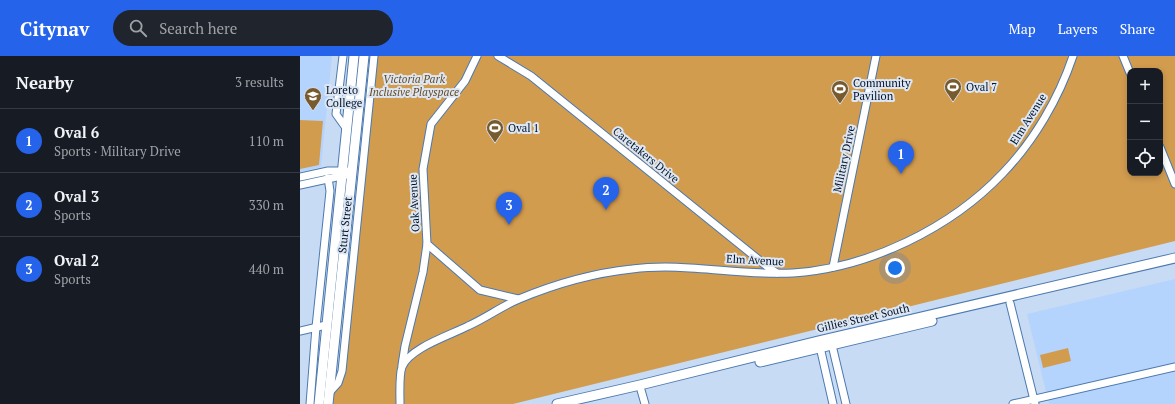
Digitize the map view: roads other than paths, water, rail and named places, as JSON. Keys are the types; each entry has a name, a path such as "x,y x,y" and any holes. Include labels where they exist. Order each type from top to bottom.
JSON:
{"main road":[{"name":"Sturt Street","path":"319,404 341,173 354,56"},
{"name":"Sturt Street","path":"328,404 352,172 365,98 364,56"},
{"name":"Gillies Street South","path":"1009,300 1175,258"},
{"name":"Gillies Street South","path":"585,404 641,388 819,344 1175,263"},
{"name":"Gillies Street South","path":"557,404 641,388"}],"street":[{"path":"343,56 336,114 346,128"},
{"name":"Sturt Street","path":"329,393 339,380 342,371 365,98 374,56"},
{"name":"Oak Avenue","path":"402,368 405,346 424,272 427,244 423,170 431,124 465,81 477,56"},
{"name":"Caretakers Drive","path":"498,56 531,76 769,268 779,273"},
{"name":"Military Drive","path":"833,267 876,56"},
{"name":"Elm Avenue","path":"402,368 407,359 426,345 469,326 518,299 578,280 621,270 678,266 756,273 803,272 833,267 871,256 916,237 951,216 986,189 1012,163 1039,126 1059,90 1073,56"},
{"path":"1123,56 1128,68"},
{"path":"1163,154 1175,184"},
{"path":"300,177 326,172 352,172"},
{"path":"300,185 341,173"},
{"name":"Sturt Street","path":"310,404 316,327 330,191 328,178"},
{"name":"Oak Avenue","path":"427,244 480,290 518,299"},
{"path":"1009,300 1034,402"},
{"path":"300,331 326,325"},
{"path":"832,341 846,404"},
{"path":"819,344 833,404"},
{"path":"1013,404 1034,402 1175,367"},
{"path":"400,404 402,368"},
{"path":"641,388 645,404"}],"place":[{"name":"Oval 7","path":"953,102"},
{"name":"Community Pavilion","path":"840,104"},
{"name":"Loreto College","path":"313,111"},
{"name":"Oval 1","path":"495,143"},
{"name":"Oval 6","path":"901,174"},
{"name":"Oval 3","path":"606,210"},
{"name":"Oval 2","path":"509,225"}],"park label":[{"name":"Victoria Park Inclusive Playspace","path":"414,85"}]}
